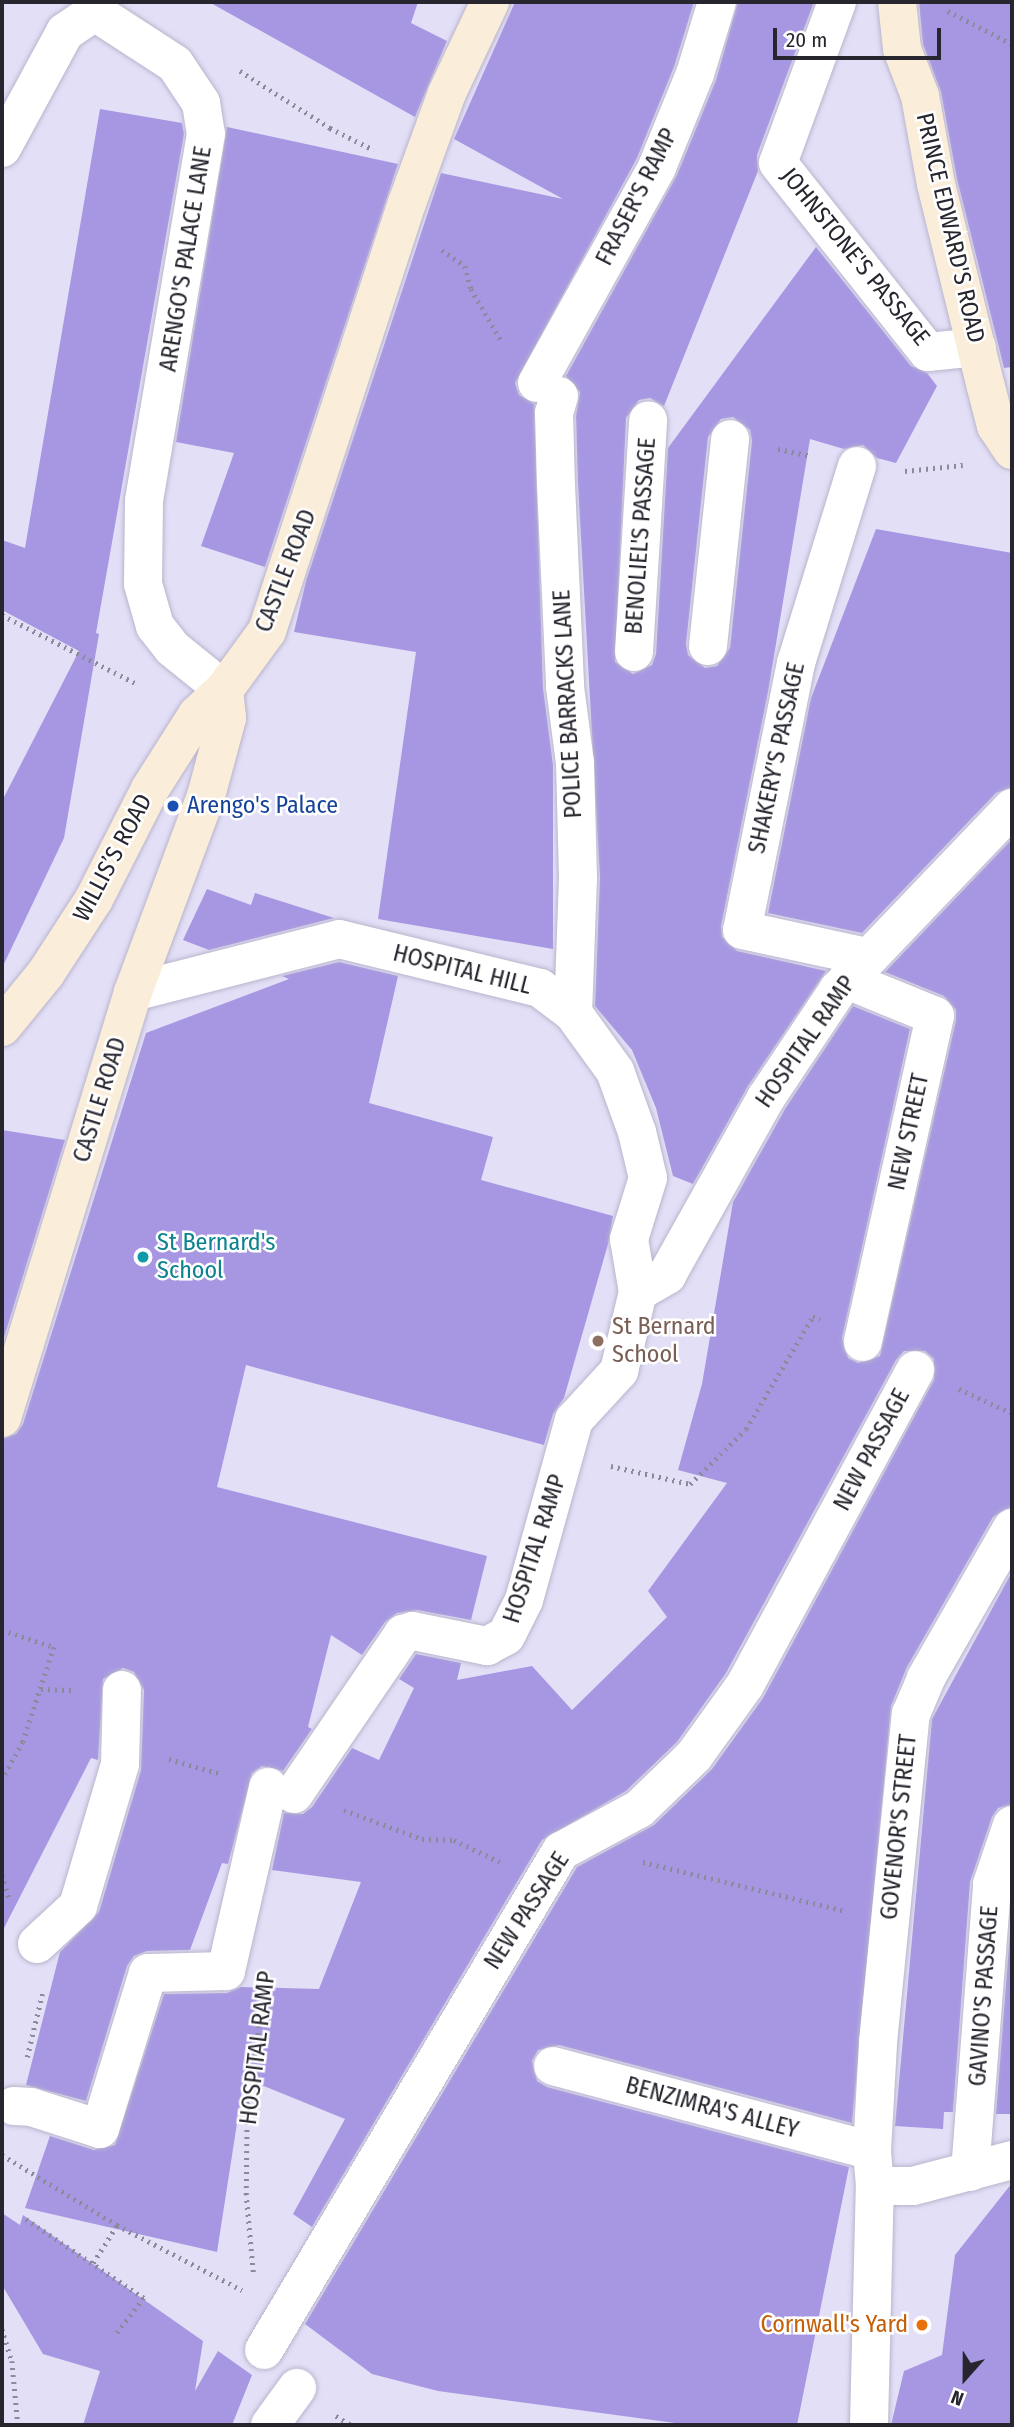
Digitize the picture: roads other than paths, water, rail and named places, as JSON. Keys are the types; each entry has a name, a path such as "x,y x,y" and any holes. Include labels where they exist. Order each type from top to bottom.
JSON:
{"street":[{"name":"CASTLE ROAD","path":"2,1418 133,992 206,796 227,718 211,702 267,631 447,93 490,2"},
{"name":"FRASER'S RAMP","path":"548,390 657,167 695,74 717,2"},
{"name":"JOHNSTONE'S PASSAGE","path":"837,2 778,163 928,352 977,347"},
{"name":"PRINCE EDWARD'S ROAD","path":"897,2 902,49 920,96 936,184 996,426 1012,450"},
{"name":"ARENGO'S PALACE LANE","path":"2,148 65,32 95,12 175,64 201,103 206,134 144,501 143,584 155,626 211,702"},
{"name":"POLICE BARRACKS LANE","path":"548,390 554,413 565,687 575,763 578,878 573,1013"},
{"name":"BENOLIEL'S PASSAGE","path":"634,652 648,420"},
{"path":"708,646 730,439"},
{"name":"SHAKERY'S PASSAGE","path":"857,466 796,663 742,930 857,968"},
{"name":"WILLIS’S ROAD","path":"2,1027 46,973 94,899 150,789 211,702"},
{"name":"HOSPITAL RAMP","path":"15,2106 30,2107 100,2129 148,1973 226,1971 281,1790 403,1634 413,1631 487,1646 506,1636 524,1600 574,1420 619,1371 638,1292 667,1275 766,1098 857,968 1012,808"},
{"name":"HOSPITAL HILL","path":"133,992 339,939 540,988 573,1013 615,1071 637,1132 648,1178 629,1239 638,1292"},
{"name":"NEW STREET","path":"857,968 935,1016 863,1342"},
{"name":"NEW PASSAGE","path":"264,2350 561,1851 639,1809 694,1756 745,1685 915,1370"},
{"name":"GOVENOR'S STREET","path":"869,2425 873,2168 890,1919 911,1714 945,1643 1012,1528"},
{"path":"37,1944 78,1906 120,1765 122,1690"},
{"name":"GAVINO'S PASSAGE","path":"970,2172 992,1884 1012,1825"},
{"name":"BENZIMRA'S ALLEY","path":"553,2066 873,2168 913,2186 1012,2160"},
{"path":"270,2425 296,2388"}],"place":[{"name":"Arengo's Palace","path":"173,806"},
{"name":"St Bernard's School","path":"143,1257"},
{"name":"St Bernard School","path":"598,1341"},
{"name":"Cornwall's Yard","path":"922,2325"}]}
